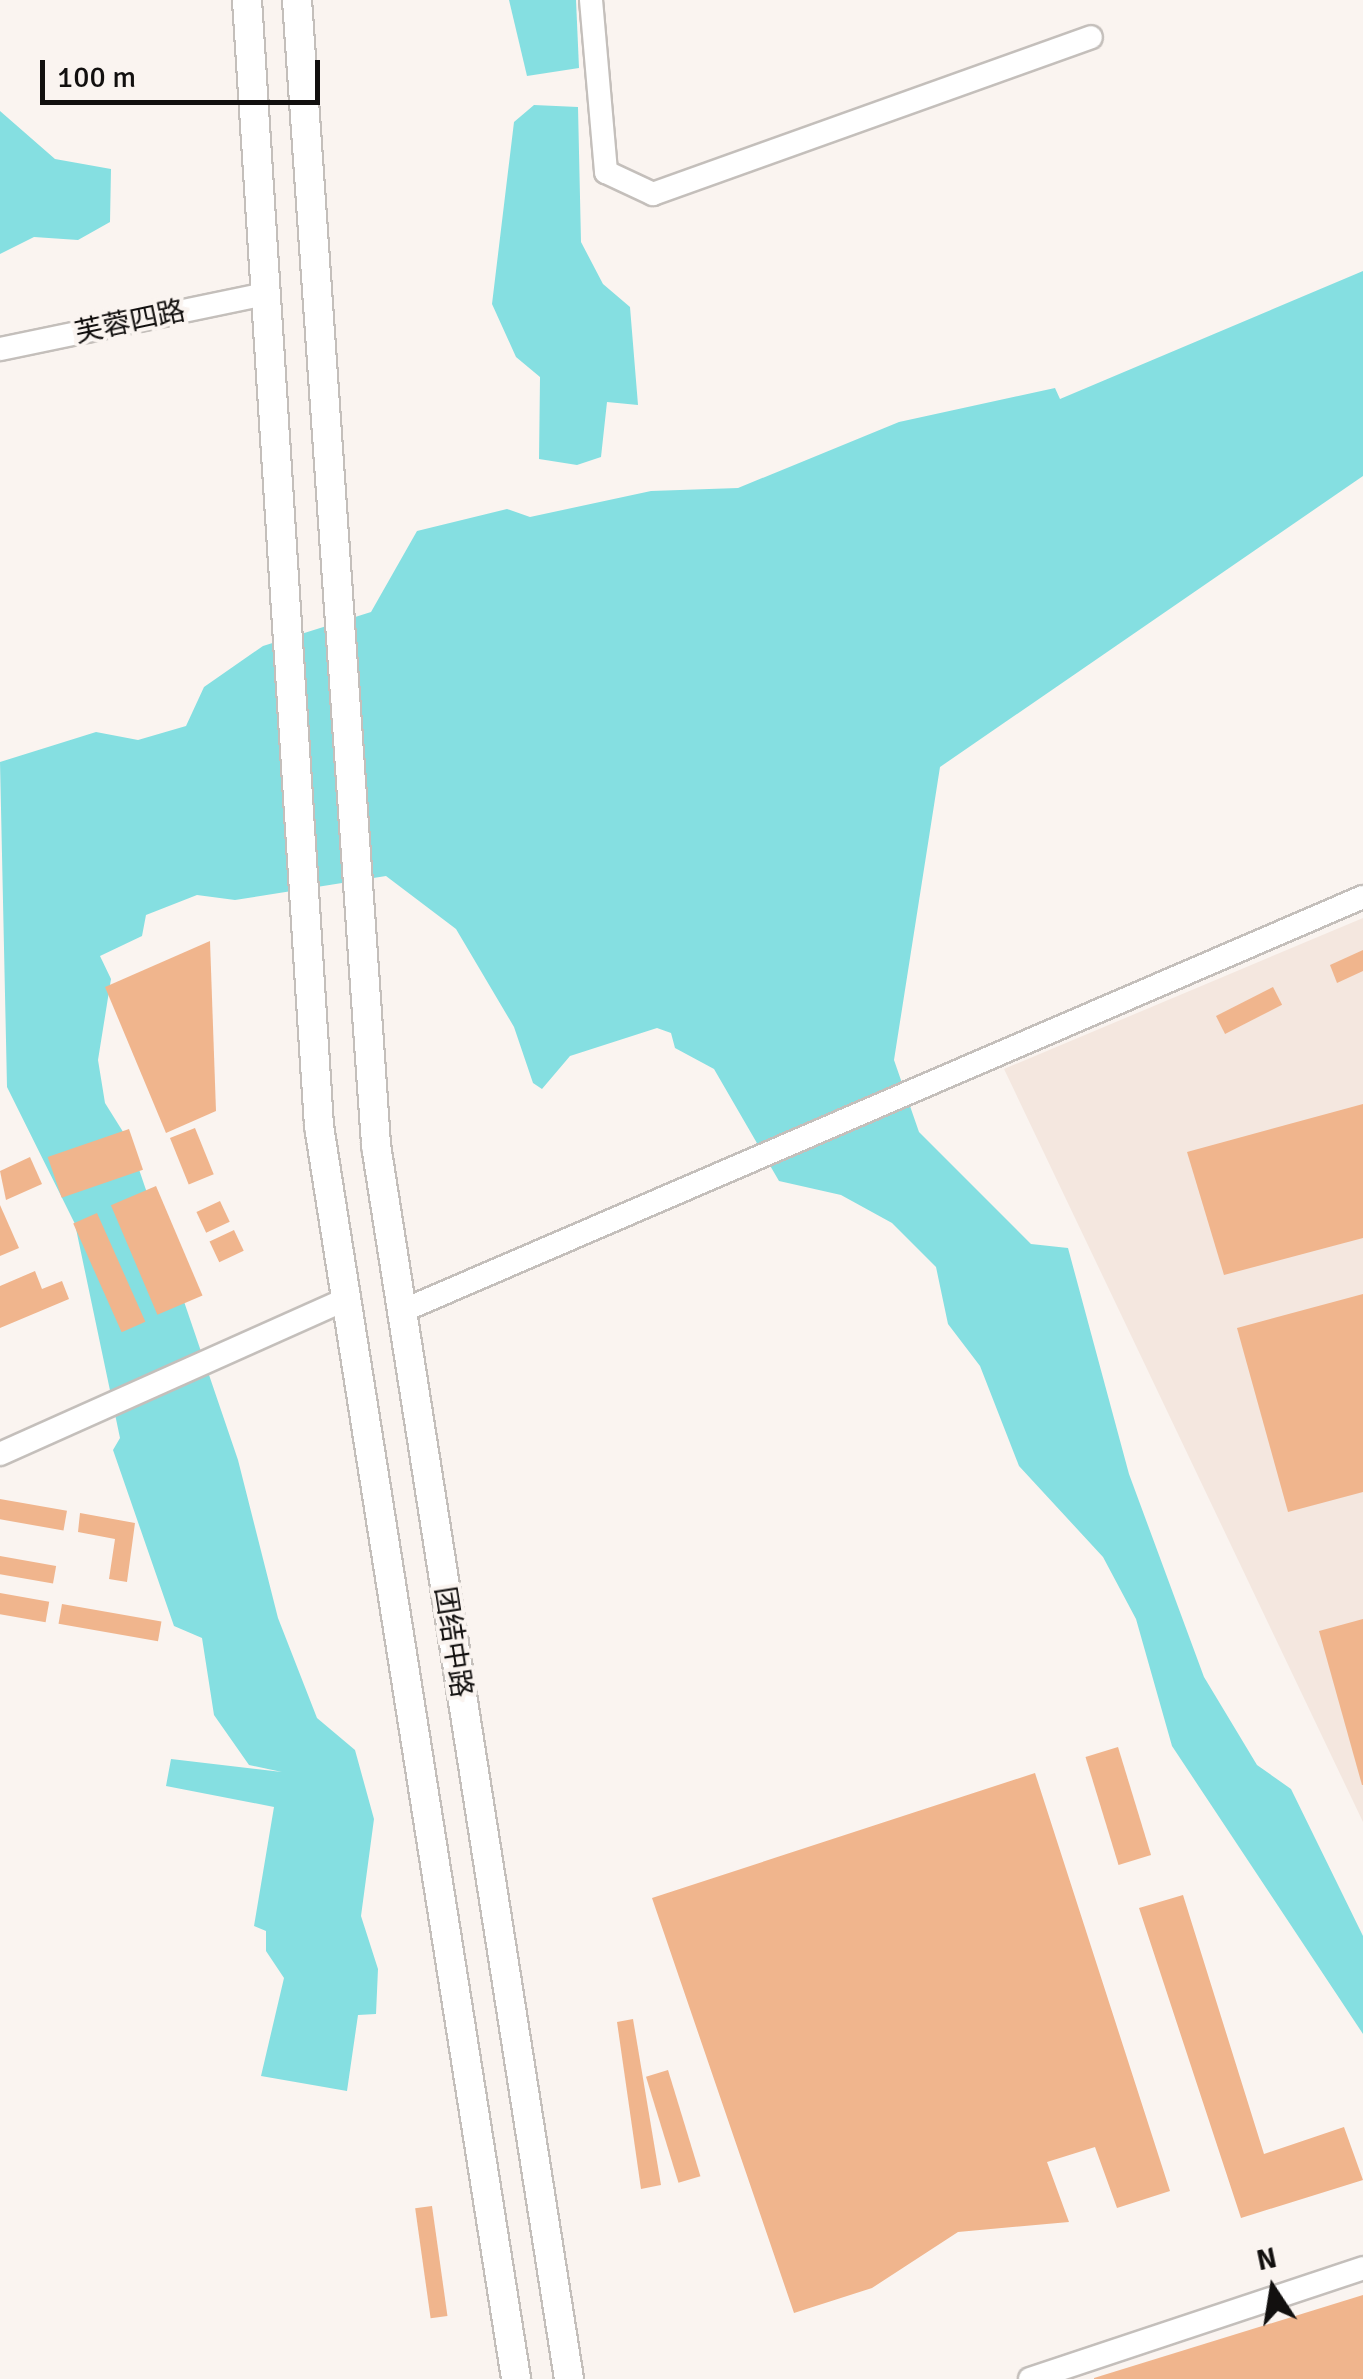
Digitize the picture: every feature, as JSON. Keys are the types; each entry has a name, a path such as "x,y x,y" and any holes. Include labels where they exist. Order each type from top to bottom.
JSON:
{"main road":[{"name":"团结中路","path":"247,0 260,295 319,1126 516,2379"},
{"name":"团结中路","path":"297,0 376,1145 569,2379"}],"street":[{"path":"591,0 606,172 653,194 1091,37"},
{"name":"芙蓉四路","path":"0,349 260,295"},
{"path":"402,1311 1363,897"},
{"path":"0,1454 348,1298"},
{"path":"1030,2379 1363,2268"}],"shaded area":[{"path":"1363,918 1363,1822 1004,1069"}],"water":[{"path":"509,0 576,0 579,68 527,76"},
{"path":"534,105 578,107 581,242 603,284 630,307 638,405 607,402 601,457 577,465 539,459 540,377 516,357 492,304 514,122"},
{"path":"0,111 55,159 111,169 110,222 78,240 34,237 0,254"},
{"path":"1363,271 1363,476 940,767 894,1060 919,1132 1031,1244 1068,1248 1129,1474 1204,1677 1257,1765 1291,1789 1363,1936 1363,2034 1172,1746 1136,1619 1103,1557 1019,1466 980,1366 948,1324 936,1267 892,1223 841,1195 779,1181 714,1069 675,1048 671,1033 657,1028 570,1056 542,1089 533,1083 514,1027 456,929 386,876 235,900 197,895 146,915 142,936 100,956 111,979 98,1060 105,1103 130,1143 238,1460 278,1618 317,1718 355,1750 374,1819 361,1916 378,1969 376,2014 358,2015 347,2091 261,2076 284,1978 266,1951 266,1931 254,1926 274,1807 166,1786 171,1759 282,1772 249,1765 214,1715 202,1638 174,1626 113,1450 120,1438 75,1224 7,1087 0,762 96,732 138,740 186,726 204,687 263,646 371,612 417,531 507,509 530,517 651,491 738,488 899,422 1055,388 1060,399"}],"building":[{"path":"210,941 216,1111 166,1133 105,987"},
{"path":"1363,950 1363,971 1337,983 1330,965"},
{"path":"1273,987 1282,1005 1225,1034 1216,1016"},
{"path":"1363,1104 1363,1238 1224,1275 1187,1152"},
{"path":"195,1128 214,1174 189,1184 170,1138"},
{"path":"129,1129 143,1170 62,1198 48,1157"},
{"path":"30,1157 42,1184 6,1200 0,1171"},
{"path":"156,1186 202,1296 157,1315 111,1205"},
{"path":"220,1201 230,1222 206,1233 196,1212"},
{"path":"0,1205 19,1248 0,1256"},
{"path":"97,1213 145,1322 122,1332 73,1224"},
{"path":"234,1230 244,1251 219,1262 210,1241"},
{"path":"35,1271 42,1289 62,1281 69,1299 0,1328 0,1286"},
{"path":"1363,1294 1363,1492 1288,1512 1237,1328"},
{"path":"0,1499 67,1511 63,1531 0,1519"},
{"path":"80,1513 135,1523 127,1582 109,1579 115,1539 78,1532"},
{"path":"0,1556 56,1566 53,1584 0,1574"},
{"path":"0,1593 49,1602 46,1622 0,1614"},
{"path":"62,1604 161,1622 158,1641 59,1624"},
{"path":"1363,1619 1363,1785 1362,1785 1319,1631"},
{"path":"1118,1747 1151,1855 1119,1865 1085,1757"},
{"path":"1035,1773 1170,2191 1117,2208 1095,2147 1047,2162 1069,2222 958,2232 872,2288 794,2313 652,1898"},
{"path":"1183,1895 1264,2154 1344,2127 1363,2180 1241,2218 1139,1908"},
{"path":"633,2019 661,2185 641,2189 617,2022"},
{"path":"668,2070 700,2176 678,2183 646,2077"},
{"path":"432,2206 447,2316 431,2318 415,2208"},
{"path":"1363,2295 1363,2379 1094,2379 1094,2378"}]}
